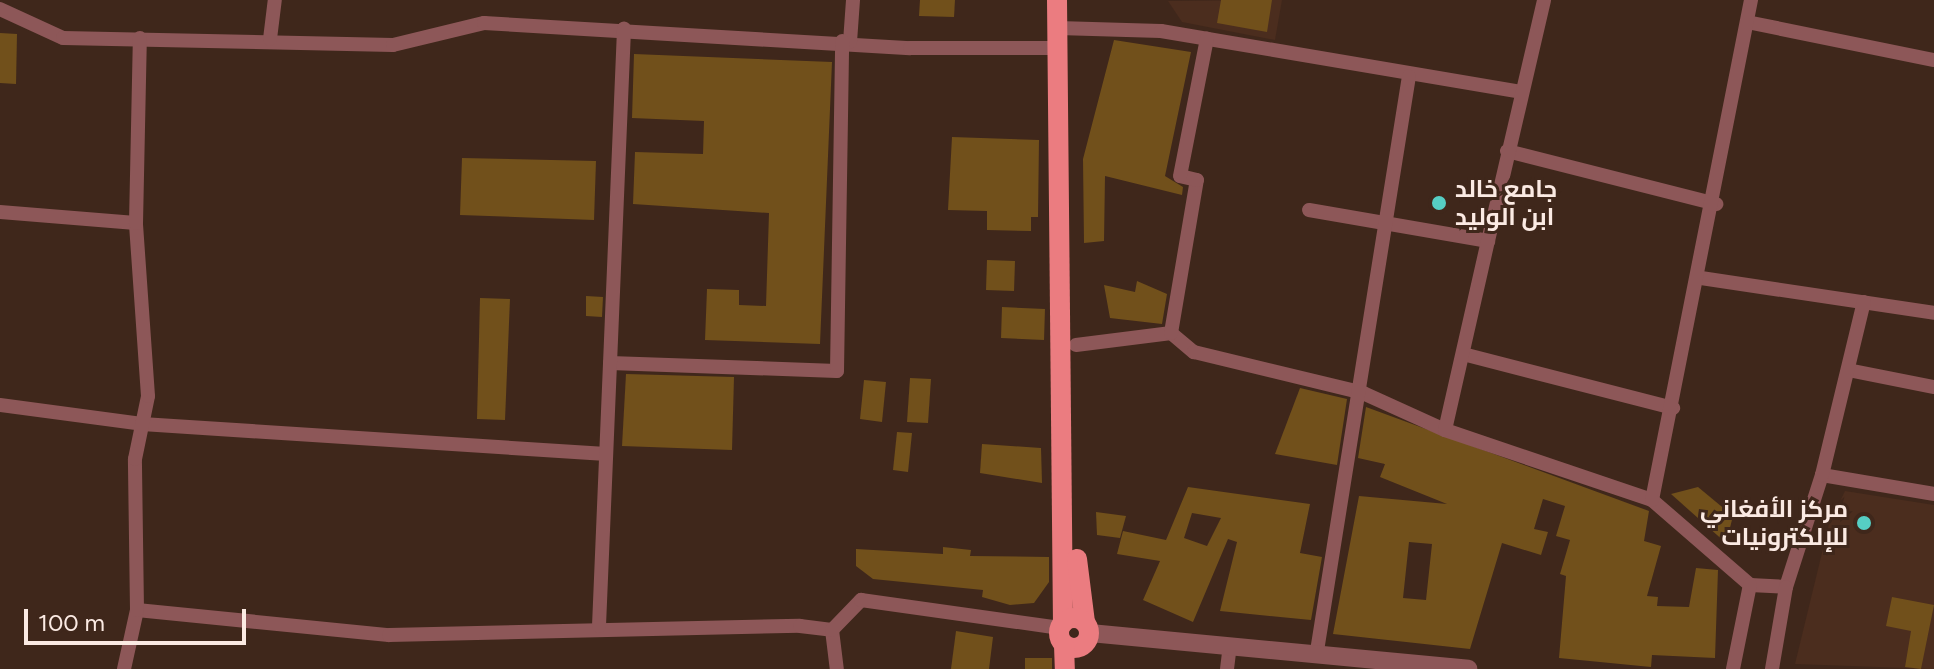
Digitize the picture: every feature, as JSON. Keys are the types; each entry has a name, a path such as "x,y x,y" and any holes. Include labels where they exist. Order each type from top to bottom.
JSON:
{"main road":[{"path":"1057,0 1062,632 1065,669"},
{"path":"1059,38 1069,90 1076,345 1077,576 1087,633 1083,669"},
{"path":"1062,632 1087,633"},
{"path":"1062,632 1087,633"}],"street":[{"path":"270,39 275,0"},
{"path":"610,363 837,371 846,41 853,0"},
{"path":"1445,430 1544,0"},
{"path":"1652,500 1716,204 1751,0"},
{"path":"0,9 63,38 270,39 393,45 484,23 846,41 1207,39 1409,76 1521,92"},
{"path":"1747,22 1934,60"},
{"path":"599,626 624,29"},
{"path":"124,669 137,610 135,459 148,396 136,223 140,38"},
{"path":"1171,333 1197,180 1180,176 1207,39"},
{"path":"1308,657 1363,393 1409,76"},
{"path":"1507,151 1716,204"},
{"path":"1309,210 1488,241"},
{"path":"0,212 136,223"},
{"path":"1701,278 1934,313"},
{"path":"1772,669 1786,587 1822,475 1864,302"},
{"path":"1076,345 1171,333 1194,352 1363,393 1445,430 1652,500 1750,585 1786,587"},
{"path":"1463,354 1673,408"},
{"path":"1848,370 1934,387"},
{"path":"0,405 142,424 606,454"},
{"path":"1822,475 1934,494"},
{"path":"1733,669 1750,585"},
{"path":"137,610 389,635 599,626 832,630 861,600 1062,632"},
{"path":"832,630 837,669"},
{"path":"1087,633 1230,646 1308,657 1468,669"},
{"path":"1227,669 1230,646"}],"shaded area":[{"path":"1282,0 1275,40 1182,22 1168,1"},
{"path":"1845,491 1934,505 1934,669 1795,664 1829,524"}],"building":[{"path":"920,0 955,0 954,17 919,16"},
{"path":"1221,0 1272,0 1267,32 1217,23"},
{"path":"0,33 17,34 16,84 0,83"},
{"path":"1114,40 1191,52 1165,176 1183,187 1182,195 1105,176 1104,241 1084,243 1083,159"},
{"path":"634,54 832,62 820,344 705,340 707,289 739,290 739,305 766,306 769,213 633,204 635,152 703,154 704,121 632,118"},
{"path":"952,137 1039,140 1038,217 1031,217 1031,231 987,230 987,211 948,210"},
{"path":"462,158 596,161 594,220 460,215"},
{"path":"987,260 1015,261 1014,291 986,290"},
{"path":"1137,281 1167,294 1162,324 1110,318 1104,285 1135,292"},
{"path":"586,296 603,297 602,317 586,316"},
{"path":"480,298 510,299 505,420 477,419"},
{"path":"1002,307 1045,309 1044,340 1001,338"},
{"path":"626,374 734,377 732,450 622,446"},
{"path":"910,378 931,379 928,423 907,422"},
{"path":"864,380 886,382 882,422 860,419"},
{"path":"1300,388 1347,399 1337,465 1275,454"},
{"path":"1366,407 1649,511 1644,541 1661,546 1647,596 1658,597 1657,606 1689,607 1696,568 1718,570 1715,658 1652,655 1651,667 1559,658 1566,576 1560,574 1570,540 1556,536 1565,506 1543,499 1534,529 1548,532 1541,555 1502,543 1470,649 1333,634 1359,496 1447,504 1380,477 1385,464 1358,458","holes":["1409,542 1432,544 1426,600 1403,598"]},
{"path":"897,432 912,433 908,472 893,470"},
{"path":"982,444 1041,448 1042,483 980,473"},
{"path":"1188,487 1310,504 1300,553 1322,557 1311,620 1220,611 1237,542 1228,539 1193,622 1143,600 1160,561 1117,554 1123,531 1166,540","holes":["1192,513 1221,518 1207,546 1184,538"]},
{"path":"1698,487 1733,516 1726,543 1671,494"},
{"path":"1096,512 1126,516 1120,538 1097,535"},
{"path":"943,547 971,550 970,556 1049,557 1049,582 1034,603 1010,605 982,597 983,590 873,579 856,566 856,549 943,554"},
{"path":"1892,597 1934,605 1921,669 1905,667 1911,631 1886,626"},
{"path":"956,631 993,637 989,669 951,669"},
{"path":"1025,658 1052,658 1052,669 1025,669"}],"place":[{"name":"جامع خالد ابن الوليد","path":"1439,203"},
{"name":"مركز الأفغاني للإلكترونيات","path":"1864,523"}]}
